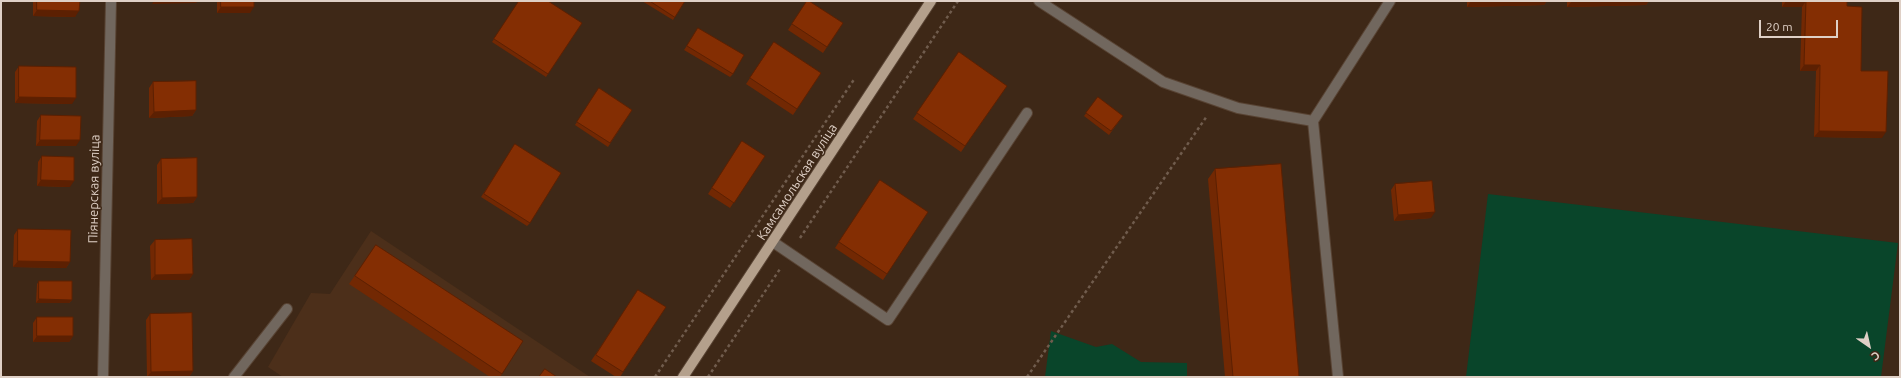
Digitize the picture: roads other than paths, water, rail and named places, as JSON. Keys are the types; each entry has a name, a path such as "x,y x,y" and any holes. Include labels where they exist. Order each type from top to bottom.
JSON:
{"main road":[{"name":"Камсамольская вуліца","path":"683,377 931,1"}],"street":[{"name":"Піянерская вуліца","path":"103,377 111,1"},
{"path":"1039,1 1163,82 1238,108 1313,121"},
{"path":"1338,377 1313,121 1390,1"},
{"path":"773,242 888,320 1027,113"},
{"path":"234,377 287,310"}]}
